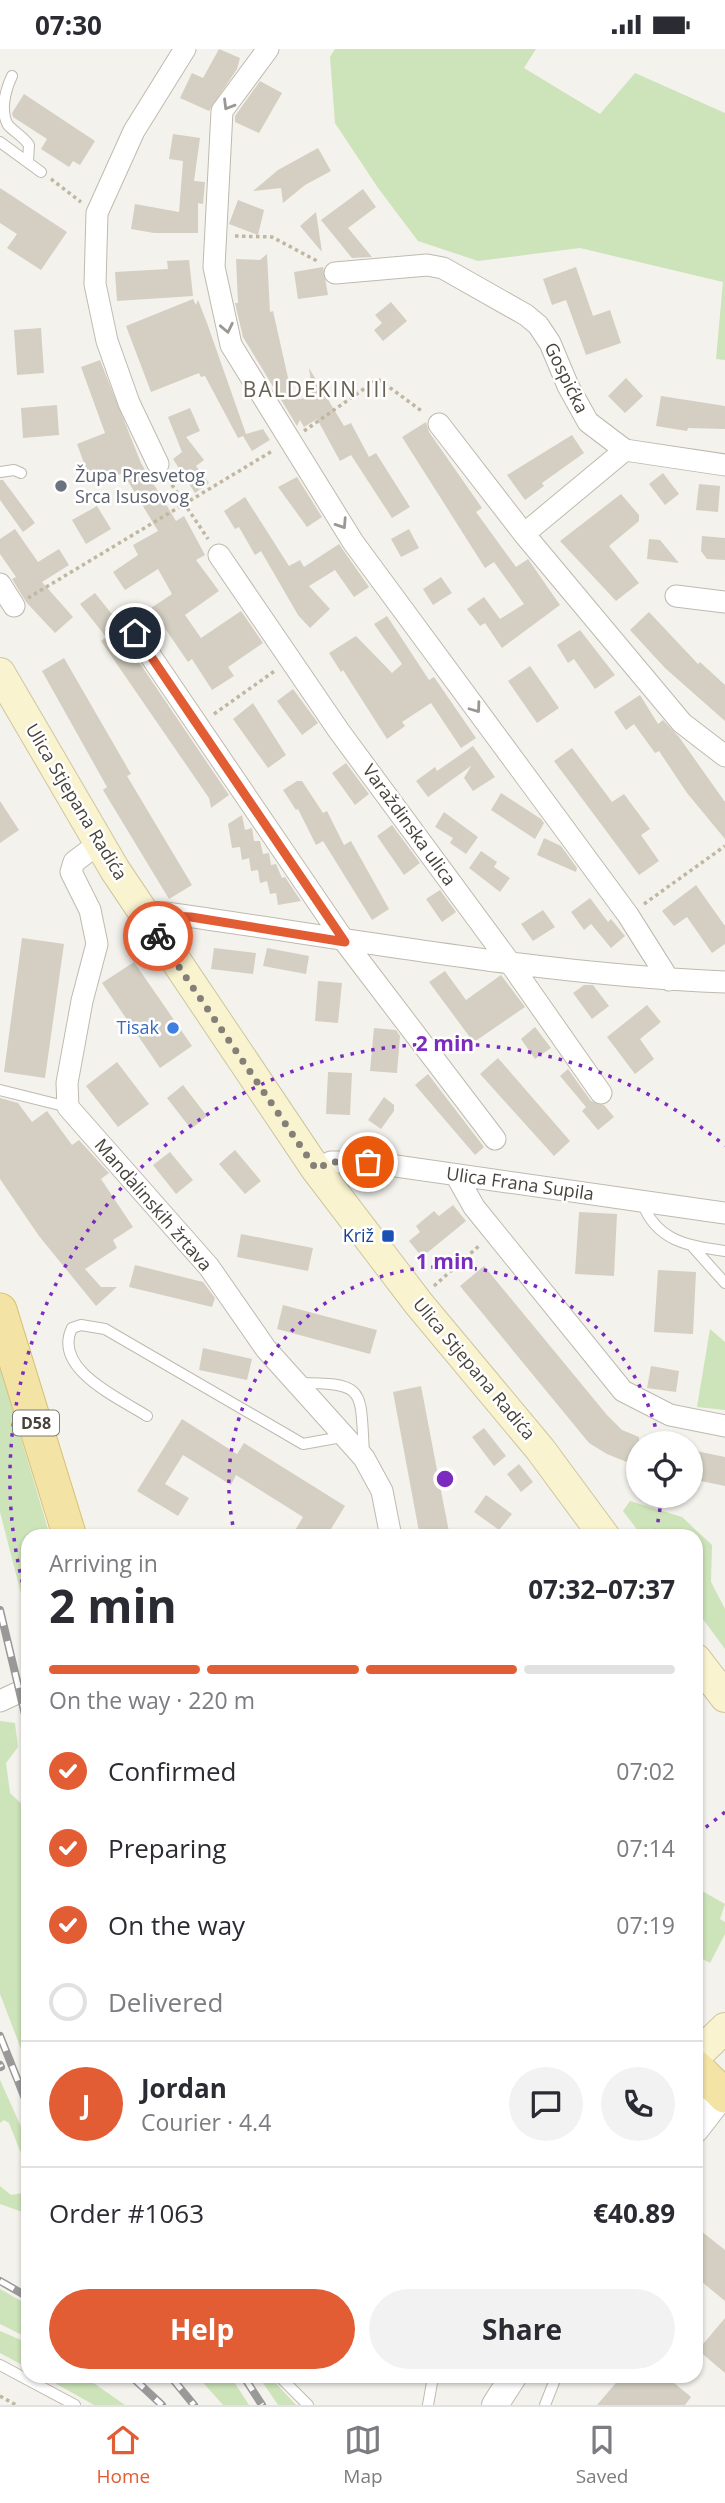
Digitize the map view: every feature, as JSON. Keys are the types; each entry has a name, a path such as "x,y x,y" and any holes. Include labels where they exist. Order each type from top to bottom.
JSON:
{"main road":[{"name":"Ulica Stjepana Radića","path":"2,680 98,844 316,1169 419,1304 540,1449 599,1529"},
{"name":"D58","path":"0,1310 68,1529"},
{"path":"703,1668 725,1697"},
{"path":"703,2049 725,2028"},
{"path":"703,2074 724,2094"}],"street":[{"path":"158,464 129,403 107,341 95,284 97,213 134,131 185,49"},
{"path":"268,49 222,111 214,267 231,345 353,542 628,915 669,980"},
{"name":"Gospićka","path":"335,273 427,264 443,268 526,315 550,343 587,422 625,450 725,465"},
{"path":"439,424 524,534 682,723 725,756"},
{"path":"524,534 625,450"},
{"name":"Varaždinska ulica","path":"219,555 290,660 601,1093"},
{"path":"0,584 13,606"},
{"path":"676,596 725,603"},
{"path":"135,633 345,942 495,1139"},
{"path":"68,1107 67,1083 82,1001 97,944 90,910 72,872 74,862 98,844"},
{"path":"144,915 179,915 345,942 510,963 669,980 725,982"},
{"name":"Mandalinskih žrtava","path":"68,1107 209,1267 266,1349 348,1436 382,1491 389,1529"},
{"name":"Ulica Frana Supila","path":"316,1169 331,1162 368,1162 725,1213"},
{"path":"456,1175 474,1207 623,1391 670,1415 725,1426"},
{"path":"0,1701 21,1691"},
{"path":"703,2120 724,2094"},
{"path":"495,2405 509,2383"}],"lane":[{"path":"12,76 1,101 2,112 8,126 29,145 28,161"},
{"path":"0,142 41,171"},
{"path":"0,472 21,473"},
{"path":"0,1090 68,1107"},
{"path":"642,1202 654,1226 670,1239 692,1246 725,1251"},
{"path":"692,1246 725,1283"},
{"path":"146,1416 74,1364 68,1349 72,1328 81,1325 105,1329 303,1444 348,1436"},
{"path":"298,1383 337,1383 349,1387 360,1398 364,1458"},
{"path":"0,2365 21,2376"},
{"path":"34,2383 75,2405"},
{"path":"286,2383 308,2405"},
{"path":"428,2405 432,2383"},
{"path":"545,2405 554,2383"}],"path":[{"path":"41,171 88,208"},
{"path":"215,235 272,237 301,250 335,273"},
{"path":"13,606 186,506 378,379 439,424"},
{"path":"158,464 219,555"},
{"path":"198,726 290,660"},
{"path":"628,915 725,846"},
{"path":"432,1287 495,1232"},
{"path":"0,2396 16,2405"}],"green space":[{"path":"335,49 536,49 524,68 600,114 635,73 725,113 725,360 716,359 723,282 580,248 478,261 418,241 378,188 335,123 330,57"},
{"path":"710,1329 725,1342 725,1410 697,1407"},
{"path":"0,1367 48,1529 21,1529 21,1594 0,1512"},
{"path":"626,1507 653,1508 682,1517 695,1529 637,1529 623,1511"},
{"path":"703,1537 712,1545 711,1582 725,1609 725,1649 703,1619"},
{"path":"0,1721 15,1723 18,1747 6,1763 10,1793 21,1803 21,2049 0,1994"},
{"path":"703,1891 725,1904 720,1919 725,1922 725,1934 710,1963 703,1959"},
{"path":"0,2080 21,2126 21,2153 9,2123 4,2120 0,2123"},
{"path":"0,2186 11,2195 21,2193 21,2212 0,2204"},
{"path":"0,2289 21,2301 21,2334 0,2324"},
{"path":"0,2331 21,2340 21,2364 0,2353"},
{"path":"55,2383 94,2383 125,2405 94,2405"},
{"path":"203,2383 235,2383 249,2405 223,2405"},
{"path":"263,2383 276,2383 296,2405 278,2405"}],"building":[{"path":"219,49 240,58 237,69 209,111 180,98 192,73 203,78"},
{"path":"260,81 282,93 259,133 235,122 235,116"},
{"path":"24,94 95,141 80,165 73,161 69,167 41,149 47,139 13,117 12,113"},
{"path":"173,134 200,138 194,181 205,182 203,204 198,203 198,233 154,233 131,229 135,204 179,212 183,161 169,159"},
{"path":"318,148 331,171 305,185 283,203 281,188 253,191 278,170"},
{"path":"0,188 67,232 41,270 7,248 17,234 0,223"},
{"path":"363,189 376,207 348,228 372,257 352,258 321,220"},
{"path":"238,200 264,210 258,235 229,224"},
{"path":"316,212 322,252 300,226"},
{"path":"267,254 270,312 273,311 293,400 313,397 309,368 344,426 351,423 369,457 376,453 410,507 392,518 351,455 340,461 317,419 304,427 300,420 297,426 243,337 235,303 238,303 236,259 260,260"},
{"path":"189,260 193,296 117,301 115,272 168,269 167,261"},
{"path":"323,267 328,295 298,299 294,272"},
{"path":"576,267 593,316 610,310 621,343 586,355 566,300 552,305 543,279"},
{"path":"193,299 196,305 198,300 246,434 263,429 270,440 252,451 243,436 238,438 205,376 201,377 199,373 151,392 126,326"},
{"path":"391,302 407,321 383,341 374,330 382,323 375,315"},
{"path":"41,328 44,373 17,375 14,330"},
{"path":"100,360 141,463 176,521 184,516 205,555 196,560 219,591 185,615 201,638 241,611 263,643 228,667 234,676 212,690 192,659 188,662 151,608 172,594 158,569 125,590 113,572 138,555 133,545 158,531 123,473 92,485 77,444 105,433 81,367"},
{"path":"626,378 643,396 625,413 608,396"},
{"path":"661,396 725,406 725,429 688,428 687,431 656,426"},
{"path":"57,405 59,435 23,438 21,408"},
{"path":"190,408 200,431 186,437 204,460 196,466 209,483 195,493 173,459 182,452 168,417"},
{"path":"426,422 429,432 482,508 476,512 516,567 528,559 560,605 502,648 485,623 480,626 467,609 484,597 500,619 524,604 494,562 485,568 402,437"},
{"path":"572,435 584,453 542,483 544,486 525,500 507,475"},
{"path":"663,473 679,494 665,505 649,484"},
{"path":"297,477 322,517 307,527 278,487"},
{"path":"0,480 3,480 35,523 23,532 0,500"},
{"path":"699,484 720,486 718,512 696,510"},
{"path":"621,494 639,515 639,521 609,546 639,583 616,601 560,541"},
{"path":"245,497 289,566 300,560 304,567 339,544 369,587 354,597 335,570 309,586 330,609 310,628 298,615 261,551 255,555 239,527 235,529 224,511"},
{"path":"97,506 111,529 86,544 72,520"},
{"path":"15,529 38,562 59,549 69,565 42,582 73,617 55,633 26,602 12,579 16,577 0,554 0,539"},
{"path":"409,529 419,548 401,557 391,539"},
{"path":"702,536 725,538 725,560 707,559 701,551"},
{"path":"649,539 660,540 679,563 647,559"},
{"path":"441,577 452,593 433,605 423,589"},
{"path":"95,593 119,623 116,626 124,640 229,795 211,808 209,798 101,641 106,637 80,604"},
{"path":"649,612 698,664 700,662 725,685 725,721 665,668 630,630"},
{"path":"387,616 429,680 434,677 476,738 461,748 431,703 402,722 405,726 387,739 343,670 341,672 329,653 356,636 392,673 402,664 374,624"},
{"path":"580,630 615,675 595,689 574,659 568,663 557,645"},
{"path":"64,658 131,774 127,776 192,885 169,899 103,790 107,787 42,671"},
{"path":"530,666 559,708 537,723 508,681"},
{"path":"293,689 318,723 302,735 277,701"},
{"path":"640,695 658,724 663,720 679,737 725,802 725,839 687,793 659,751 655,753 634,724 626,730 614,712"},
{"path":"253,703 286,755 268,768 233,719"},
{"path":"473,746 495,777 473,791 464,778 471,766 428,797 416,781 435,767 437,771"},
{"path":"572,748 612,802 624,794 650,829 641,835 659,861 639,875 554,761"},
{"path":"346,763 369,794 355,805 332,773"},
{"path":"297,781 302,781 323,813 327,811 344,845 351,841 389,909 372,920 323,841 316,845 298,809 296,810 283,790"},
{"path":"501,793 544,823 535,839 491,810"},
{"path":"0,801 19,830 0,843"},
{"path":"444,812 478,837 466,854 450,843 453,838 435,827"},
{"path":"242,815 245,830 252,828 254,841 260,841 263,854 269,853 271,865 276,864 282,878 285,877 301,901 278,905 276,893 270,894 267,881 260,883 258,870 251,871 249,858 242,860 240,847 232,848 228,824"},
{"path":"392,825 420,863 404,875 377,836"},
{"path":"544,838 561,846 577,868 576,872 537,855"},
{"path":"481,851 497,862 494,867 510,878 500,892 469,868"},
{"path":"696,885 725,926 725,944 712,953 687,917 674,926 662,911"},
{"path":"440,890 456,912 442,922 426,899"},
{"path":"590,898 608,922 611,919 625,936 611,948 591,924 584,930 571,912"},
{"path":"543,910 555,927 533,941 521,924"},
{"path":"22,938 64,944 45,1078 4,1072"},
{"path":"214,948 256,953 253,974 211,969"},
{"path":"267,948 309,956 306,974 263,966"},
{"path":"134,962 192,1046 160,1068 102,983"},
{"path":"445,971 466,1000 501,975 525,1007 477,1040 472,1040 429,982"},
{"path":"318,981 342,983 338,1023 315,1021"},
{"path":"584,985 593,985 609,1006 592,1019 573,993"},
{"path":"647,1005 661,1022 640,1039 654,1059 635,1074 607,1037"},
{"path":"535,1027 551,1048 535,1059 521,1039"},
{"path":"374,1028 396,1030 400,1036 397,1073 370,1071"},
{"path":"498,1058 570,1141 554,1156 480,1074"},
{"path":"117,1062 149,1104 118,1127 86,1086"},
{"path":"568,1069 591,1101 604,1105 614,1117 598,1130 582,1111 586,1107 560,1076"},
{"path":"328,1072 352,1073 350,1115 326,1114"},
{"path":"428,1074 484,1147 475,1155 415,1085"},
{"path":"183,1085 207,1116 191,1129 167,1098"},
{"path":"384,1097 394,1105 394,1111 381,1129 368,1120"},
{"path":"0,1098 18,1103 32,1122 47,1111 72,1145 79,1140 109,1173 101,1179 133,1227 113,1240 117,1248 85,1269 101,1287 117,1287 96,1306 39,1236 0,1179"},
{"path":"235,1150 261,1181 245,1194 219,1164"},
{"path":"170,1152 193,1180 176,1194 153,1165"},
{"path":"453,1205 466,1221 422,1257 409,1241 420,1232 416,1226 434,1211 439,1216"},
{"path":"579,1212 617,1214 614,1276 575,1274"},
{"path":"241,1234 313,1248 308,1271 237,1257"},
{"path":"135,1265 203,1282 215,1298 212,1307 129,1287"},
{"path":"484,1266 607,1415 626,1432 626,1462 589,1443 460,1286"},
{"path":"658,1270 696,1272 693,1334 654,1332"},
{"path":"283,1305 377,1330 370,1354 277,1329"},
{"path":"203,1348 252,1359 247,1380 199,1370"},
{"path":"651,1366 679,1371 676,1392 647,1388"},
{"path":"421,1386 448,1529 419,1529 393,1392"},
{"path":"182,1419 237,1454 244,1443 345,1506 331,1529 296,1529 303,1517 236,1475 231,1485 183,1455 165,1484 189,1498 178,1516 137,1491"},
{"path":"484,1428 506,1456 494,1466 472,1437"},
{"path":"703,1452 725,1457 725,1486 703,1481"},
{"path":"519,1464 533,1482 521,1492 507,1474"},
{"path":"486,1495 512,1514 498,1529 474,1512"},
{"path":"703,2233 725,2250 725,2301 703,2283"},
{"path":"725,2318 725,2373 703,2354 703,2344"},
{"path":"616,2383 674,2383 691,2397 685,2405 597,2405"}],"railway":[{"path":"0,1610 21,1698"},
{"path":"0,2036 21,2088"},
{"path":"0,2281 21,2293"},
{"path":"138,2383 162,2405"},
{"path":"176,2383 194,2405"},
{"path":"248,2383 262,2405"}],"way so far":[{"path":"158,936 316,1169 331,1162 368,1162"}],"place":[{"name":"Župa Presvetog Srca Isusovog","path":"61,486"},
{"name":"Tisak","path":"173,1028"},
{"name":"Križ","path":"388,1236"}],"district":[{"name":"BALDEKIN III","path":"316,390"}],"route":[{"path":"135,633 345,942 166,913 144,915 158,936"}]}
